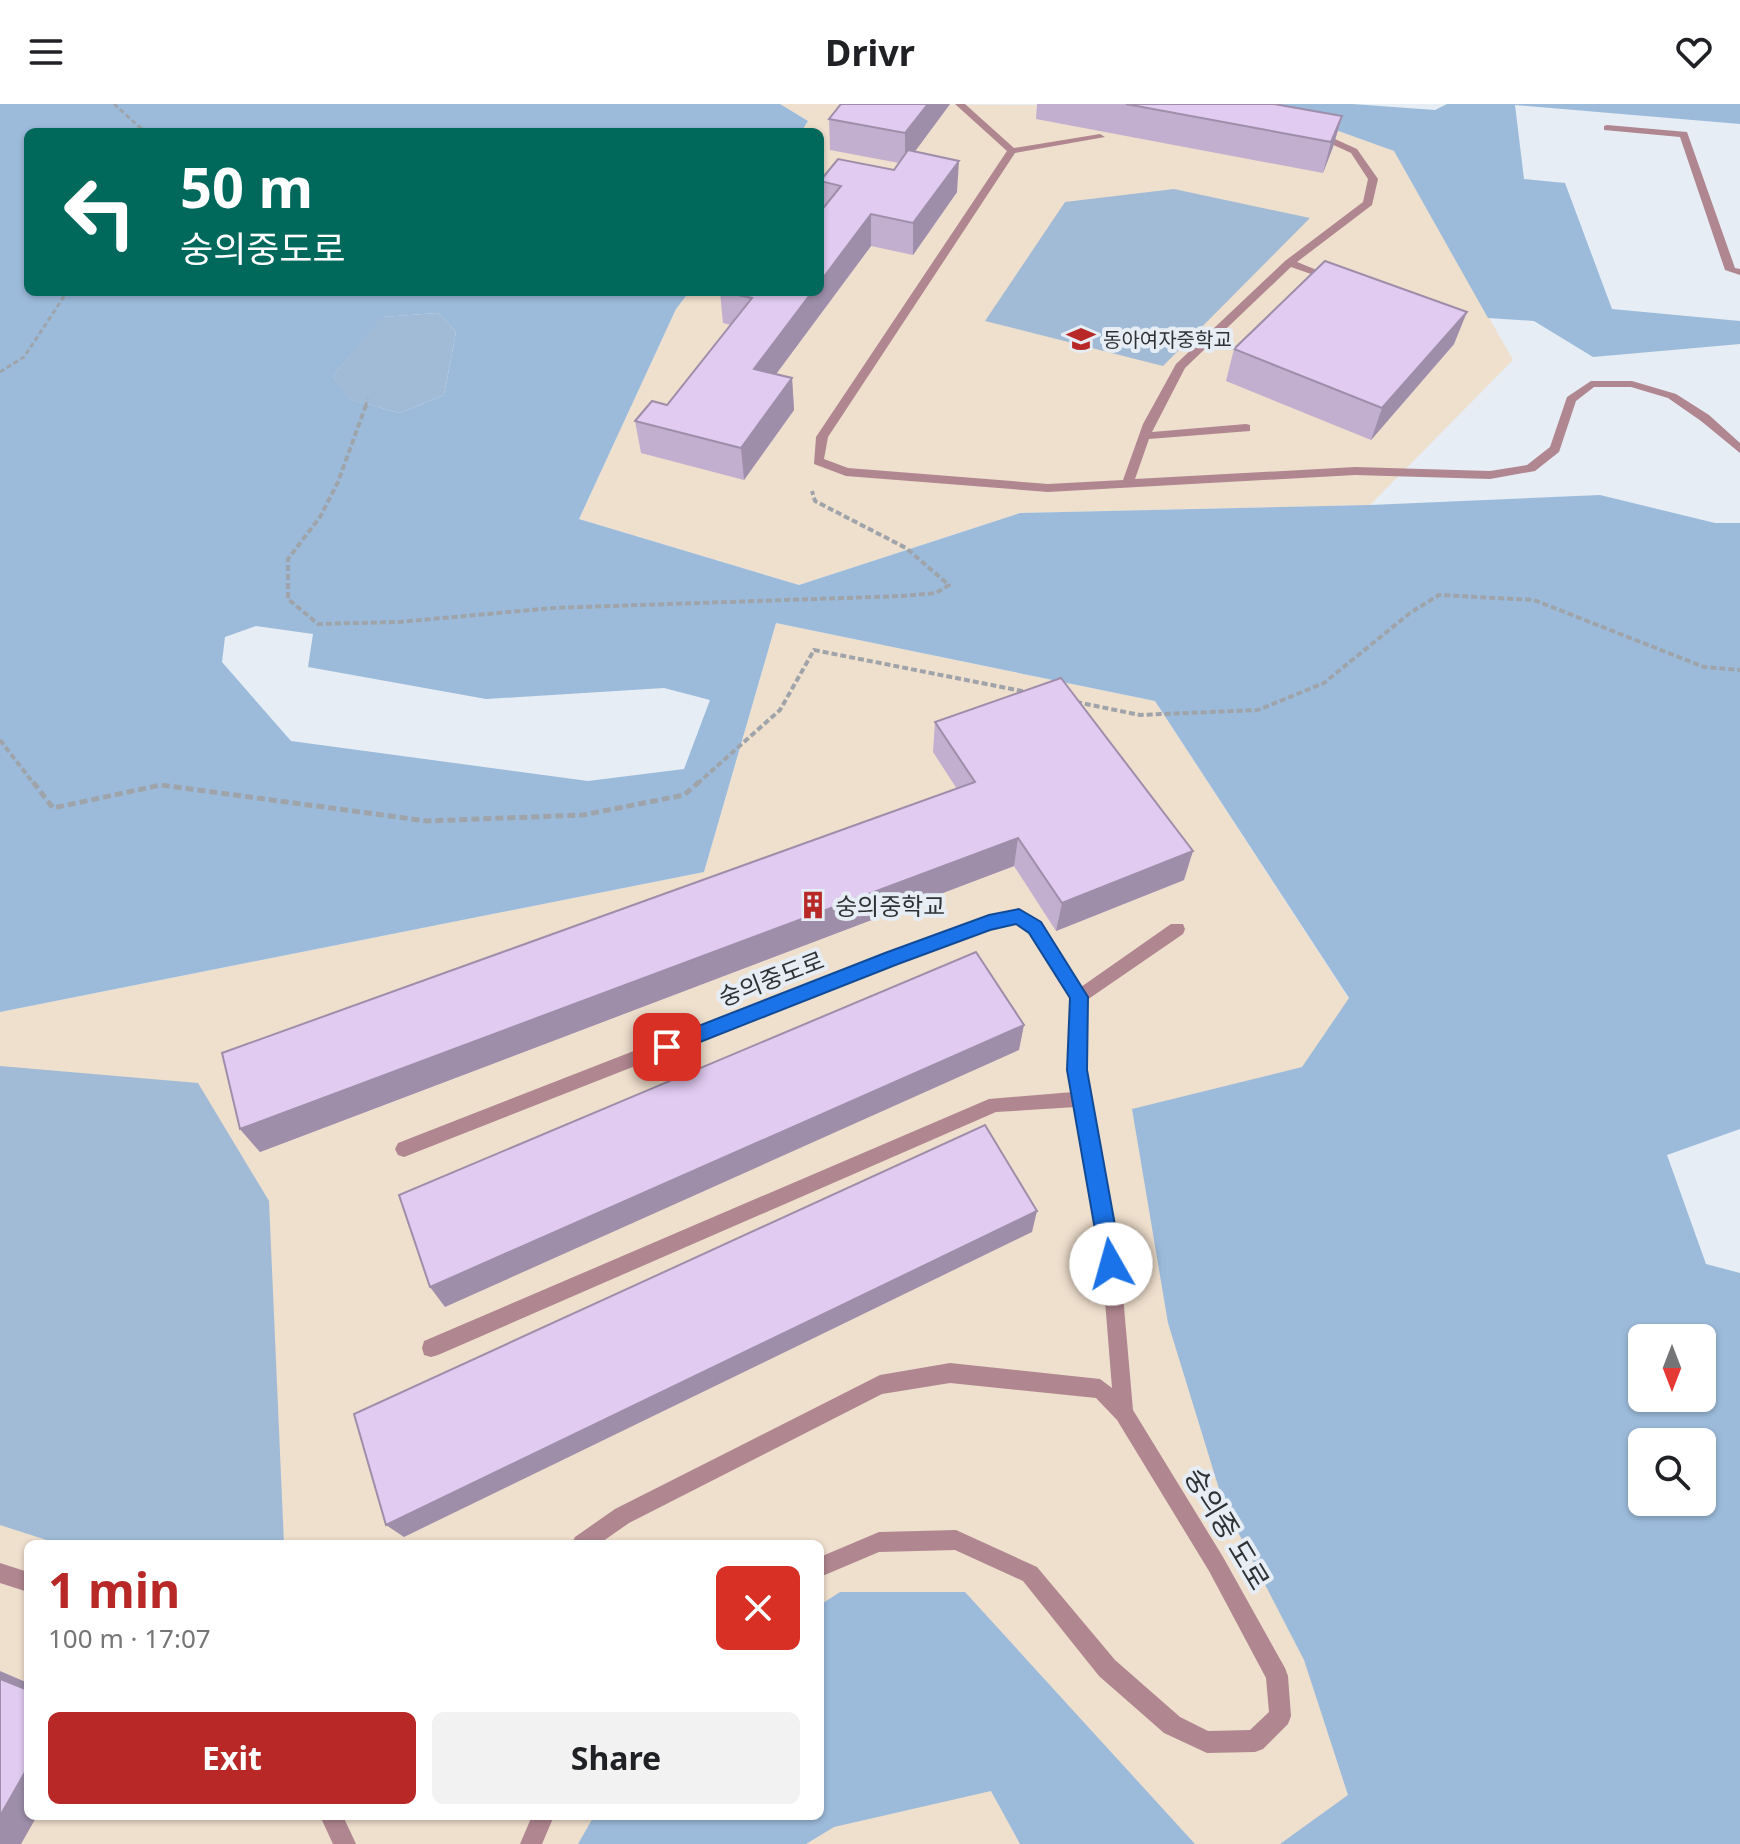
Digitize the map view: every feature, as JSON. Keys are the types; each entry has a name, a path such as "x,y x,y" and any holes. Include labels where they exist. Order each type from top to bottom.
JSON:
{"lane":[{"path":"960,104 1012,151"},
{"path":"1128,482 1145,436 1180,366 1289,263 1368,203 1373,179 1354,151 1303,127"},
{"path":"1607,128 1684,134 1730,270 1740,272"},
{"path":"1100,137 1012,151 822,437 818,461 846,472 951,483 1048,488 1355,471 1490,475 1531,468 1555,449 1571,399 1591,384 1632,384 1672,396 1705,418 1740,449"},
{"path":"1289,263 1347,284"},
{"path":"1145,436 1246,428"},
{"name":"숭의중도로","path":"404,1149 989,923 1019,917 1035,927 1079,997"},
{"path":"1124,1413 1109,1238 1077,1070 1079,997 1177,929"},
{"path":"431,1348 995,1104 1083,1099"},
{"name":"숭의중 도로","path":"588,1540 622,1516 880,1385 950,1373 1100,1389 1124,1413 1216,1564 1277,1676 1280,1716 1255,1741 1207,1742 1172,1725 1107,1668 1030,1574 956,1540 879,1542 824,1565"},
{"path":"0,1573 24,1581"},
{"path":"333,1820 345,1844"},
{"path":"531,1844 541,1820"}],"path":[{"path":"114,104 141,128"},
{"path":"0,372 24,357 64,296"},
{"path":"368,399 320,517 288,559 288,599 318,624 399,622 553,608 902,596 936,593 949,585 939,572 896,544 815,501 808,482 818,461"},
{"path":"1062,699 1140,715 1258,710 1324,683 1410,613 1439,595 1534,600 1704,667 1740,670"},
{"path":"0,740 53,808 161,785 427,821 583,815 684,795 780,710 814,650 1031,693"}],"shaded area":[{"path":"0,104 780,104 808,121 804,128 24,128 24,296 686,296 676,309 579,519 799,585 1020,513 1370,505 1600,495 1715,523 1740,523 1740,1129 1667,1155 1706,1264 1740,1273 1740,1844 1280,1844 1348,1795 1304,1660 1224,1505 1168,1323 1132,1109 1302,1067 1349,998 1155,701 776,623 704,872 0,1012","holes":["438,313 456,332 444,395 400,413 348,399 333,376 382,317","256,626 313,634 308,667 486,699 664,688 710,700 684,769 588,781 291,741 222,662 225,637"]},
{"name":"동아여자중학교","path":"780,104 1275,106 1394,150 1513,360 1370,505 1020,513 799,585 579,519 676,309 686,296 824,296 824,128 804,128 808,121"},
{"path":"1264,104 1352,104 1435,110 1447,104 1740,104 1740,124 1515,105 1524,179 1565,183 1612,309 1740,321 1740,344 1593,357 1534,321 1488,318 1394,151"},
{"path":"1174,189 1310,218 1163,366 985,321 1065,202"},
{"path":"438,313 456,332 444,395 400,413 347,399 333,376 381,317"},
{"path":"776,623 1155,701 1349,999 1632,1844 0,1844 0,1012 704,872"},
{"path":"0,1066 198,1083 269,1201 284,1540 47,1540 0,1525"},
{"path":"840,1592 965,1592 1195,1844 1020,1844 991,1791 834,1827 806,1844 578,1844 592,1820 824,1820 824,1602"}],"building":[{"path":"841,104 928,104 905,133 829,119"},
{"path":"1126,104 1274,104 1342,116 1331,142"},
{"path":"908,150 959,161 913,223 871,214 824,277 824,207 841,186 824,182 824,176 838,159 894,170"},
{"path":"1325,261 1467,312 1382,408 1234,349"},
{"path":"743,296 809,296 754,369 792,378 741,448 635,421 652,401 667,405 752,298"},
{"name":"숭의중학교","path":"1061,678 1193,851 1062,903 1018,838 240,1129 222,1053 975,782 935,722"},
{"path":"976,952 1024,1025 430,1287 399,1195"},
{"path":"985,1125 1037,1211 386,1525 354,1414"},
{"path":"0,1679 24,1688 24,1774 0,1816"}],"place":[{"name":"동아여자중학교","path":"1081,339"},
{"name":"숭의중학교","path":"813,905"}],"route":[{"path":"667,1047 891,958 989,923 1019,917 1035,927 1079,997 1077,1070 1109,1238 1111,1264"}]}
